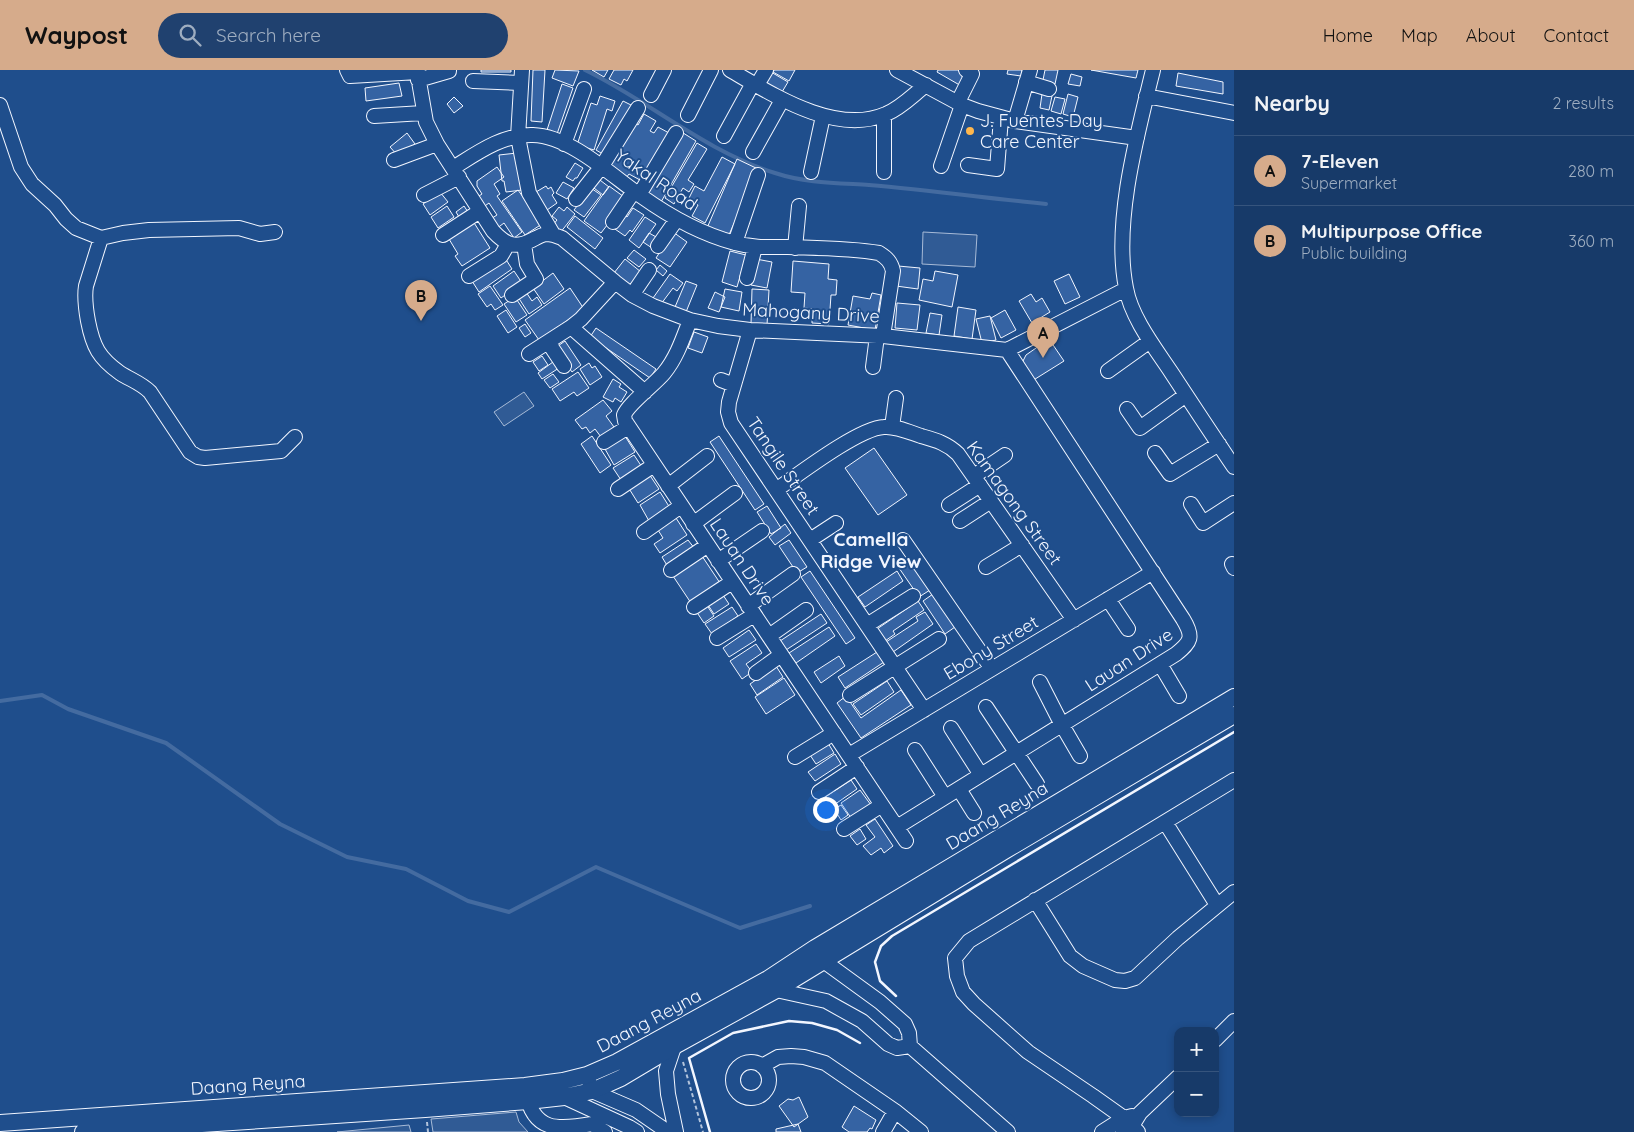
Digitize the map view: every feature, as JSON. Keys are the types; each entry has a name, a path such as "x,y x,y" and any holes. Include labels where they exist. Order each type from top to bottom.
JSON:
{"main road":[{"name":"Daang Reyna","path":"0,1123 142,1120 425,1109 564,1089 621,1078 676,1046 772,984 1234,697"},
{"name":"Daang Reyna","path":"820,955 1006,850 1234,715"},
{"name":"Daang Reyna","path":"589,1083 617,1062 772,984"},
{"name":"Daang Reyna","path":"82,1132 142,1120"}],"street":[{"path":"347,70 350,76 418,74 449,72 449,70"},
{"path":"651,95 664,70"},
{"path":"688,115 712,70"},
{"path":"730,70 782,100 823,116 850,120 884,115 897,108 920,78"},
{"path":"724,136 755,84 766,70"},
{"path":"897,70 920,78 960,103 1001,118 1137,138"},
{"path":"941,166 960,103 972,74 966,70"},
{"path":"1153,70 1128,186 1123,230 1126,289 1131,306 1150,341 1234,467"},
{"path":"418,74 426,122 437,144 493,231 508,244 516,246 545,234 552,234 529,193 518,137 521,77 473,82"},
{"path":"1015,121 1028,76 1049,89"},
{"path":"564,144 584,89"},
{"path":"1146,96 1234,113"},
{"path":"754,152 782,100"},
{"path":"0,105 21,167 32,184 76,228 101,238 123,232 149,230 239,228 260,234 275,232"},
{"path":"576,199 602,166 638,108"},
{"path":"374,116 423,113"},
{"path":"884,115 884,172"},
{"path":"811,172 823,116"},
{"path":"968,165 997,169 1001,118"},
{"path":"613,222 637,193 676,133"},
{"name":"Yakal Road","path":"424,195 456,173 483,149 501,141 533,135 564,144 585,155 677,219 700,230 736,243 755,247 871,251 879,253 891,263 893,271 873,367"},
{"path":"394,160 437,144"},
{"path":"736,243 758,175"},
{"path":"796,248 799,206"},
{"path":"443,235 480,211"},
{"path":"658,246 677,219"},
{"name":"Mahogany Drive","path":"552,234 562,238 632,295 653,306 690,320 750,330 880,336 1008,350"},
{"path":"101,238 85,294 91,338 94,346 110,366 142,384 150,392 190,452 198,457 205,458 281,451 294,437"},
{"path":"469,276 501,256 508,244"},
{"path":"512,295 536,279 527,264 524,244"},
{"path":"747,278 755,247"},
{"path":"632,295 649,270"},
{"path":"529,354 571,327 594,307 615,282"},
{"path":"1008,350 1126,289"},
{"path":"604,442 628,427 624,416 625,411 666,371 675,357 690,320"},
{"path":"571,327 645,392"},
{"name":"Tangile Street","path":"750,330 728,382 728,412 731,423 924,710"},
{"path":"1108,371 1150,341"},
{"path":"548,342 564,366"},
{"name":"Lauan Drive","path":"897,827 1160,664 1184,647 1188,643 1190,635 1183,619 1153,572 1008,350"},
{"path":"1127,409 1140,428 1186,395"},
{"path":"892,427 896,398"},
{"name":"Lauan Drive","path":"628,427 906,841"},
{"name":"Kamagong Street","path":"776,490 862,434 882,427 892,427 944,443 958,454 1074,620"},
{"path":"1155,453 1170,474 1219,444"},
{"path":"949,505 1005,455"},
{"path":"668,486 708,456"},
{"path":"618,489 654,465"},
{"path":"693,524 735,493"},
{"path":"960,521 991,501"},
{"path":"1191,504 1203,523 1234,503"},
{"path":"644,532 681,506"},
{"path":"810,540 836,523"},
{"path":"718,561 762,531"},
{"path":"903,540 992,669"},
{"path":"671,570 708,545"},
{"path":"986,567 1022,545"},
{"name":"Ebony Street","path":"849,755 1153,572"},
{"path":"716,638 794,574"},
{"path":"694,607 732,582"},
{"path":"867,625 912,596"},
{"path":"1108,599 1128,629"},
{"path":"769,636 806,610"},
{"path":"850,695 939,639"},
{"path":"756,673 781,655"},
{"path":"1160,664 1179,696"},
{"path":"1040,682 1080,756"},
{"path":"986,707 1037,784"},
{"path":"950,728 981,775"},
{"path":"795,757 834,734"},
{"path":"915,750 945,797"},
{"path":"819,792 857,767"},
{"path":"1129,1127 1093,1096 1028,1052 974,1004 963,992 957,976 955,958 969,941 1234,780"},
{"path":"959,789 974,813"},
{"path":"844,829 882,805"},
{"path":"1165,822 1217,905"},
{"path":"1035,900 1070,956 1083,966 1115,980 1125,982 1135,978 1178,938 1234,892"},
{"path":"820,955 905,1024 909,1033 910,1046 1008,1132"},
{"path":"772,984 826,1001 862,1021 888,1044 898,1048 910,1046"},
{"path":"1219,1036 1234,1021"},
{"path":"676,1046 666,1071 668,1094 676,1132"},
{"path":"762,1066 778,1057 791,1056 804,1057 824,1063 921,1132"},
{"path":"1102,1132 1129,1127 1140,1113 1174,1081"},
{"path":"589,1083 636,1110 668,1132"},
{"path":"564,1089 637,1132"},
{"path":"527,1093 532,1112 539,1120 553,1127 570,1128 592,1124 605,1132"},
{"path":"883,1132 895,1112"}],"path":[{"path":"676,1046 703,1132"}],"shaded area":[{"path":"923,232 977,235 975,267 922,264"},
{"path":"524,392 534,406 504,426 494,412"},
{"path":"516,1112 519,1122 528,1132 433,1132 431,1119"},
{"path":"409,1125 411,1132 337,1132"}],"building":[{"path":"481,70 511,70 511,72 481,72"},
{"path":"533,70 545,70 542,122 531,121"},
{"path":"555,70 579,71 573,86 552,78"},
{"path":"592,70 608,70 604,77"},
{"path":"614,70 633,70 627,81 624,79 621,85 609,79"},
{"path":"774,70 795,70 789,81 773,72"},
{"path":"938,70 962,70 970,74 963,87 937,72"},
{"path":"1008,70 1022,70 1021,76 1007,74"},
{"path":"1045,70 1058,70 1055,84 1043,80"},
{"path":"1091,70 1138,70 1136,78"},
{"path":"771,72 788,82 782,92 765,82"},
{"path":"1178,73 1223,82 1223,94 1176,86"},
{"path":"1071,74 1082,77 1080,86 1068,84"},
{"path":"399,83 402,96 366,101 365,88"},
{"path":"562,84 573,88 557,134 547,130"},
{"path":"1042,94 1052,96 1049,110 1040,108"},
{"path":"1068,94 1078,97 1073,117 1063,114"},
{"path":"600,96 615,101 612,111 607,109 594,150 577,145 591,103 597,105"},
{"path":"454,97 463,106 454,113 447,104"},
{"path":"1055,97 1065,99 1061,114 1051,111"},
{"path":"623,101 633,106 606,156 596,150"},
{"path":"644,114 656,121 650,131 654,133 658,127 669,133 640,180 629,174 626,178 606,167 632,121 638,125"},
{"path":"680,131 696,141 661,202 645,192"},
{"path":"407,133 415,144 398,156 390,147"},
{"path":"697,143 707,149 688,180 694,184 689,192 683,188 674,204 665,198"},
{"path":"517,153 522,190 506,192 504,181 502,181 499,155"},
{"path":"722,157 735,164 705,223 692,216 698,205 688,200 695,186 704,191"},
{"path":"737,159 758,169 728,237 707,228"},
{"path":"575,163 583,168 573,181 566,177"},
{"path":"497,167 504,177 494,184 500,194 497,196 522,232 514,238 504,223 496,229 489,220 497,215 489,203 482,208 476,198 482,194 477,186 477,181"},
{"path":"596,177 609,187 603,195 590,185"},
{"path":"563,182 574,188 567,199 556,193"},
{"path":"546,186 548,189 551,187 554,193 552,195 557,203 547,210 536,192"},
{"path":"609,186 627,199 601,233 584,221"},
{"path":"591,188 601,195 584,217 574,210"},
{"path":"518,190 542,224 525,235 502,201"},
{"path":"440,192 448,202 430,215 423,204"},
{"path":"447,206 454,217 438,228 431,217"},
{"path":"464,206 468,212 459,217 456,212"},
{"path":"559,207 564,211 567,207 575,214 560,233 552,226 557,220 552,216"},
{"path":"633,208 644,215 632,232 630,230 625,236 612,227 622,213 627,217"},
{"path":"575,216 603,238 595,249 567,227"},
{"path":"645,217 656,224 639,248 629,240"},
{"path":"471,218 490,248 462,266 455,256 458,254 449,239"},
{"path":"673,232 687,242 670,267 656,258"},
{"path":"649,233 658,238 652,248 643,242"},
{"path":"634,250 646,259 639,267 627,258"},
{"path":"730,251 746,255 737,287 722,282"},
{"path":"505,258 512,269 479,292 472,281"},
{"path":"625,259 641,272 630,287 614,273"},
{"path":"756,259 772,262 767,288 751,285"},
{"path":"793,261 829,264 828,279 837,280 836,295 831,295 829,324 812,323 812,309 804,308 805,293 791,292"},
{"path":"660,265 667,271 663,276 656,270"},
{"path":"898,266 920,268 918,289 896,286"},
{"path":"514,271 522,283 501,298 493,286"},
{"path":"935,271 958,275 952,307 919,300 923,279 933,281"},
{"path":"553,273 564,289 544,304 533,288"},
{"path":"670,274 683,283 677,291 673,288 661,304 653,298"},
{"path":"1069,274 1080,297 1065,304 1054,281"},
{"path":"686,281 697,285 686,312 675,307"},
{"path":"490,286 503,305 495,310 491,304 487,307 478,294"},
{"path":"570,288 584,309 539,340 525,320"},
{"path":"725,289 742,292 739,311 721,307"},
{"path":"752,289 769,290 767,325 751,324"},
{"path":"526,292 532,301 537,297 542,305 529,314 518,297"},
{"path":"715,292 725,297 719,312 708,308"},
{"path":"872,293 881,295 875,330 848,325 853,296 870,299"},
{"path":"1031,294 1036,302 1042,298 1050,312 1032,323 1019,301"},
{"path":"515,297 527,315 516,322 504,304"},
{"path":"897,303 920,305 917,330 895,328"},
{"path":"958,307 976,310 972,339 954,336"},
{"path":"506,310 517,327 508,333 497,316"},
{"path":"1005,310 1016,330 1001,338 991,318"},
{"path":"930,313 942,315 939,335 926,333"},
{"path":"990,316 996,340 982,343 976,319"},
{"path":"525,324 531,333 525,337 519,328"},
{"path":"596,328 656,369 650,378 590,337"},
{"path":"694,332 708,337 702,353 688,348"},
{"path":"1049,339 1064,361 1032,381 1022,363 1026,355"},
{"path":"565,341 581,365 572,372 555,348"},
{"path":"542,356 548,365 539,371 533,362"},
{"path":"557,359 562,366 542,379 538,373"},
{"path":"589,363 592,368 595,366 602,377 590,385 580,369"},
{"path":"578,372 589,388 577,396 574,392 560,401 552,389"},
{"path":"553,374 559,382 550,388 544,380"},
{"path":"613,379 621,384 619,387 627,392 621,402 615,398 613,402 603,397"},
{"path":"603,400 612,411 606,416 614,427 601,437 595,429 590,433 586,427 582,429 575,420"},
{"path":"592,436 611,465 600,473 581,444"},
{"path":"625,436 635,452 614,465 605,449"},
{"path":"719,436 764,504 755,510 710,442"},
{"path":"874,448 907,495 878,515 845,468"},
{"path":"634,455 644,470 623,483 613,468"},
{"path":"649,474 659,489 638,503 628,487"},
{"path":"660,492 670,508 649,521 640,505"},
{"path":"767,506 781,528 771,534 757,512"},
{"path":"676,518 687,535 660,553 654,544 663,538 658,530"},
{"path":"785,524 791,533 775,545 769,537"},
{"path":"688,540 695,549 668,567 662,557"},
{"path":"789,540 807,567 797,573 779,546"},
{"path":"700,553 722,586 693,606 671,573"},
{"path":"910,561 930,590 919,597 899,568"},
{"path":"810,571 855,638 846,644 801,577"},
{"path":"897,571 903,581 865,607 858,597"},
{"path":"933,594 955,627 945,634 923,601"},
{"path":"723,595 729,604 714,614 708,605"},
{"path":"918,601 924,610 893,631 895,634 885,641 877,629"},
{"path":"706,604 714,616 704,623 696,611"},
{"path":"732,607 738,616 712,634 705,624"},
{"path":"925,612 933,624 893,652 886,642 918,621 916,617"},
{"path":"821,614 827,623 786,650 780,641"},
{"path":"829,627 835,636 796,663 789,653"},
{"path":"749,630 756,640 729,657 723,648"},
{"path":"756,644 762,653 746,664 752,672 742,679 730,661"},
{"path":"877,652 884,662 845,688 838,677"},
{"path":"839,656 845,666 821,683 814,672"},
{"path":"776,666 783,677 757,695 750,684"},
{"path":"784,678 795,695 766,714 755,697"},
{"path":"887,681 894,692 861,715 853,704"},
{"path":"901,690 911,705 861,738 837,703 846,696 861,718"},
{"path":"828,743 834,753 816,764 810,755"},
{"path":"835,754 841,764 815,781 808,772"},
{"path":"851,780 857,789 831,807 825,797"},
{"path":"860,790 871,805 851,818 841,803"},
{"path":"841,805 848,815 841,820 834,809"},
{"path":"875,819 893,846 884,853 881,848 871,855 863,846 875,837 866,825"},
{"path":"860,829 866,839 857,845 850,836"},
{"path":"799,1097 808,1117 794,1127 779,1106 788,1099 793,1100"},
{"path":"854,1106 876,1120 872,1129 870,1128 867,1132 849,1132 842,1127"},
{"path":"798,1124 801,1132 776,1132 776,1129"}],"waterway":[{"path":"585,70 609,82 701,139 749,164 775,173 821,182 891,187 1046,204"},
{"path":"0,701 42,695 68,709 166,743 280,824 347,857 406,869 468,901 509,912 596,867 740,928 810,906"}],"wall":[{"path":"896,996 880,981 875,962 881,946 892,936 1234,732"},
{"path":"710,1132 689,1058 733,1033 789,1021 812,1023 837,1030 860,1043"}],"place":[{"name":"J. Fuentes Day Care Center","path":"970,131"},
{"name":"Multipurpose Office","path":"421,321"},
{"name":"7-Eleven","path":"1043,358"}],"district":[{"name":"Camella Ridge View","path":"871,550"}]}
